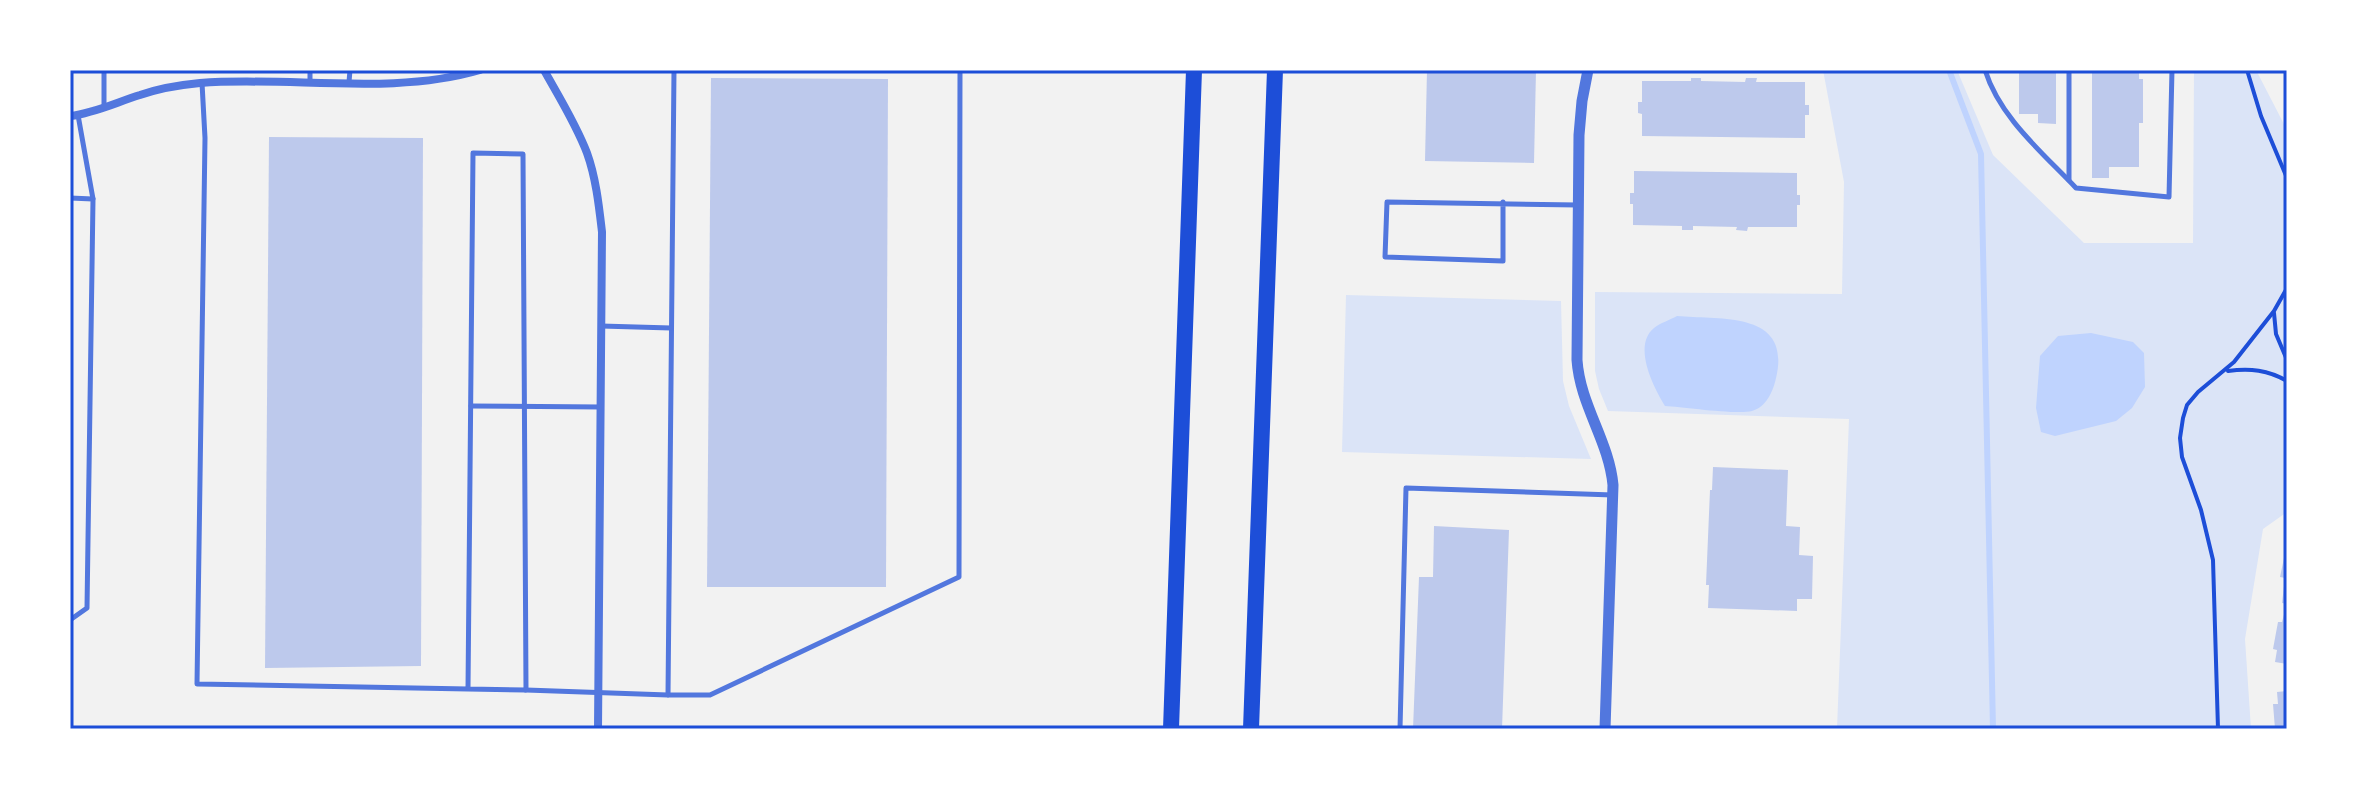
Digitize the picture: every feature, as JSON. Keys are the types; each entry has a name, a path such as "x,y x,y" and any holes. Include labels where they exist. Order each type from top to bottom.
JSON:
{"highway":[{"path":"1171,729 1194,70"},
{"path":"1251,729 1275,70"}],"street":[{"path":"74,116 168,87 202,83 413,83 451,79 480,70"},
{"path":"544,70 587,153 602,232 598,729"},
{"path":"1588,70 1580,112 1578,368 1584,396 1609,458 1614,495 1605,729"}],"lane":[{"path":"104,70 104,108"},
{"path":"310,70 310,82"},
{"path":"349,82 350,70"},
{"path":"668,695 674,70"},
{"path":"202,83 205,138 197,684 710,695 959,577 960,70"},
{"path":"1985,70 1991,87 2023,133 2076,188 2169,197 2172,70"},
{"path":"2069,70 2069,180"},
{"path":"70,620 87,608 93,199 74,116"},
{"path":"468,689 473,153 523,154 526,690"},
{"path":"70,198 93,199"},
{"path":"1503,202 1503,261 1385,257 1387,202 1503,202 1579,205"},
{"path":"601,326 671,328"},
{"path":"471,406 601,407"},
{"path":"1400,729 1406,488 1614,495"}],"path":[{"path":"2247,70 2261,116 2287,178"},
{"path":"2218,729 2213,560 2201,510 2182,457 2180,438 2187,405 2225,371 2274,311 2287,288"},
{"path":"2274,311 2276,334 2287,360"},
{"path":"2225,371 2256,369 2287,381"}],"shaded area":[{"path":"1823,70 1957,70 1993,155 2084,243 2193,243 2194,70 2256,70 2287,130 2287,512 2263,529 2245,639 2251,729 1837,729 1849,419 1608,411 1595,371 1595,292 1842,294 1844,182"},
{"path":"1346,295 1561,301 1563,381 1569,406 1591,459 1342,452"}],"water":[{"path":"1677,316 1732,320 1764,330 1774,341 1778,356 1771,394 1761,406 1752,411 1735,412 1665,406 1647,367 1645,345 1654,328"},
{"path":"2091,333 2133,342 2144,353 2145,387 2132,408 2116,421 2055,436 2041,432 2036,408 2040,356 2058,336"}],"building":[{"path":"1427,70 1536,70 1534,163 1425,161"},
{"path":"2019,70 2056,70 2056,124 2038,123 2038,114 2019,114"},
{"path":"2092,70 2139,70 2139,79 2143,79 2139,167 2109,167 2109,178 2092,178"},
{"path":"711,78 888,79 886,587 707,587"},
{"path":"1691,78 1701,78 1701,81 1745,82 1746,78 1757,78 1756,82 1805,82 1805,105 1809,105 1809,115 1805,115 1805,138 1642,136 1642,114 1638,113 1638,102 1642,102 1642,81 1691,81"},
{"path":"269,137 423,138 421,666 265,668"},
{"path":"1634,171 1797,173 1800,205 1797,205 1797,227 1748,227 1747,231 1736,230 1737,227 1693,226 1693,230 1682,230 1682,226 1633,225 1630,193 1634,193"},
{"path":"1713,467 1788,470 1786,526 1800,527 1799,555 1813,556 1812,599 1797,599 1797,611 1708,608 1709,585 1706,585"},
{"path":"1434,526 1509,530 1502,729 1413,729 1419,577 1433,577"},
{"path":"2284,558 2287,558 2287,604 2282,603 2285,578 2280,577"},
{"path":"2286,607 2287,664 2275,662 2277,650 2273,649 2278,622 2282,622"},
{"path":"2287,691 2287,729 2275,729 2273,704 2278,704 2277,692"}],"waterway":[{"path":"1949,70 1981,154 1993,729"}]}
